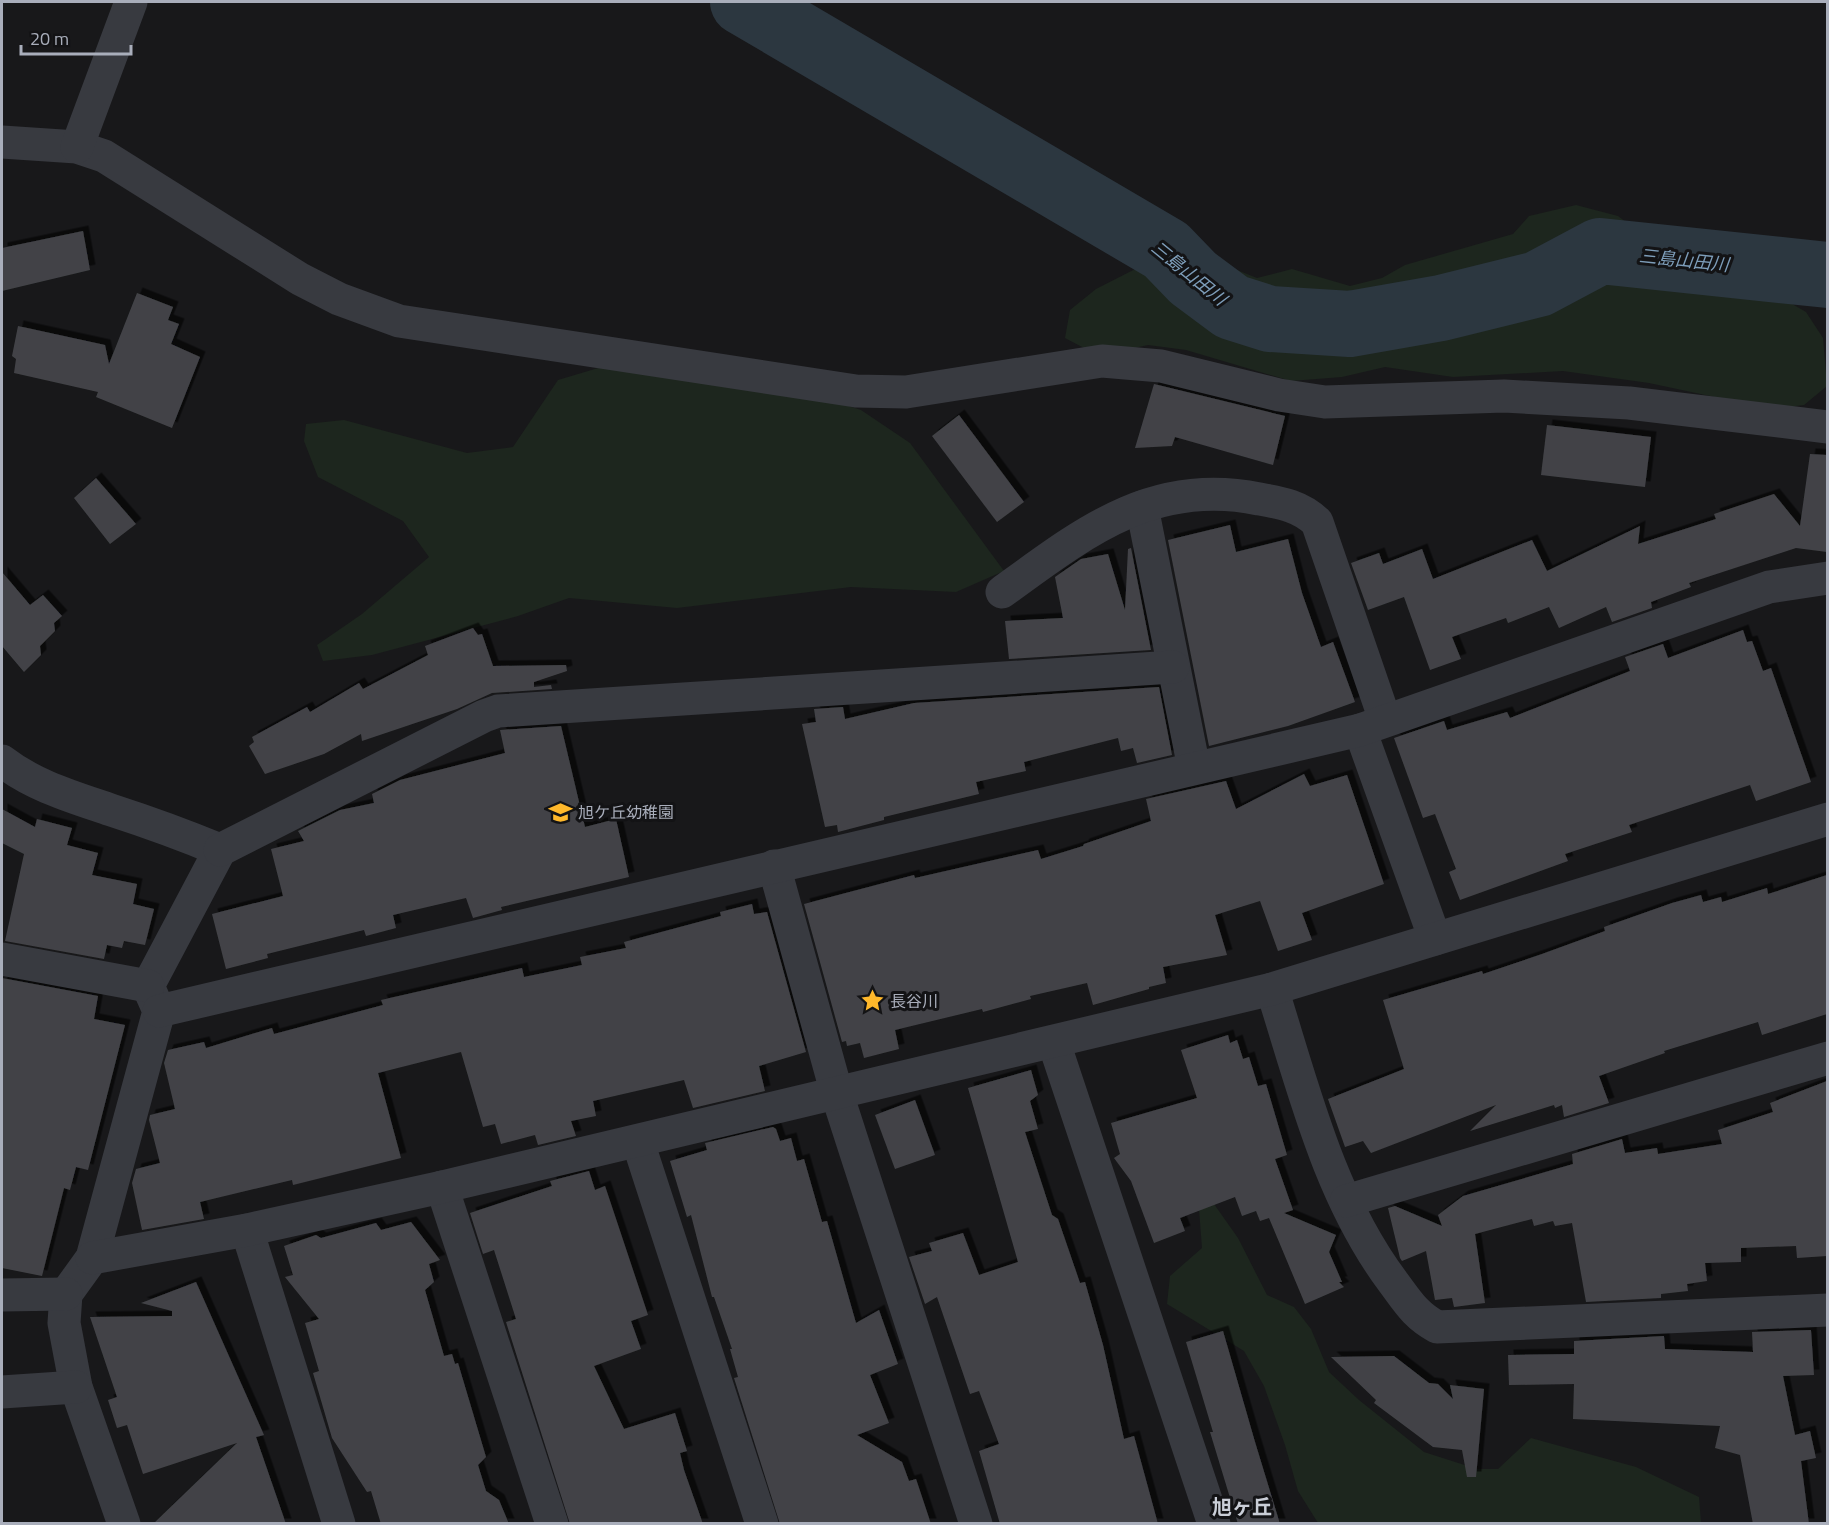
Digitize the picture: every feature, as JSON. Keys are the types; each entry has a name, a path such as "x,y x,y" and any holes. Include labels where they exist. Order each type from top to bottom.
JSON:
{"street":[{"path":"77,147 131,2"},
{"path":"2,142 77,147 104,156 300,279 339,299 399,321 856,392 906,392 1102,361 1161,366 1279,395 1325,402 1527,397 1629,403 1827,427"},
{"path":"1002,592 1080,536 1104,522 1142,507 1191,493 1229,493 1289,505 1305,511 1317,522 1435,939"},
{"path":"1142,507 1194,768"},
{"path":"2,959 154,999 774,867 1373,725 1770,587 1827,578"},
{"path":"124,1524 76,1387 65,1339 66,1294 92,1258 154,999 220,850 498,711 1173,667"},
{"path":"2,761 33,781 50,788 180,833 220,850"},
{"path":"92,1258 247,1230 442,1187 1054,1043 1272,989 1827,819"},
{"path":"774,867 837,1094 976,1524"},
{"path":"1272,989 1325,1156 1346,1201 1387,1274 1418,1316 1437,1327 1827,1310"},
{"path":"1054,1043 1214,1524"},
{"path":"1346,1201 1827,1058"},
{"path":"638,1142 762,1524"},
{"path":"442,1187 552,1524"},
{"path":"247,1230 339,1524"},
{"path":"2,1295 66,1294"},
{"path":"2,1392 76,1387"}],"shaded area":[{"path":"1576,205 1618,216 1647,238 1687,285 1708,287 1741,274 1806,312 1823,338 1827,386 1804,405 1771,409 1649,383 1563,371 1453,377 1385,367 1342,377 1291,381 1186,350 1148,345 1116,352 1084,348 1065,338 1070,310 1096,289 1153,260 1197,254 1257,278 1292,269 1350,286 1382,278 1405,265 1513,234 1529,216"},
{"path":"635,357 753,375 861,410 910,443 1004,571 956,592 851,587 677,608 569,598 518,616 372,655 323,661 317,645 362,614 429,557 403,521 318,477 304,441 306,424 344,420 467,453 513,447 558,380"},
{"path":"1214,1204 1238,1238 1267,1295 1294,1307 1311,1329 1329,1372 1359,1400 1424,1452 1477,1469 1498,1469 1531,1438 1636,1467 1699,1497 1701,1523 1318,1523 1298,1491 1285,1445 1264,1386 1244,1351 1167,1304 1170,1276 1202,1248 1199,1209"}],"building":[{"path":"83,231 90,270 2,291 2,248"},
{"path":"137,293 173,307 168,320 179,324 171,344 200,357 172,428 96,397 98,392 14,373 16,359 12,356 18,326 105,345 109,364"},
{"path":"1154,384 1285,416 1273,465 1175,437 1172,446 1135,448"},
{"path":"959,415 1024,502 997,522 932,436"},
{"path":"1547,425 1651,437 1645,487 1541,475"},
{"path":"1810,454 1827,455 1827,552 1796,548 1689,583 1691,587 1651,602 1652,608 1612,622 1606,607 1559,628 1549,607 1508,623 1506,618 1452,637 1461,659 1430,670 1404,597 1368,610 1351,563 1379,553 1383,564 1422,549 1433,579 1532,540 1547,571 1640,526 1638,544 1716,519 1714,514 1774,494 1800,526"},
{"path":"96,478 136,524 110,544 74,498"},
{"path":"1230,525 1236,552 1288,539 1302,593 1321,647 1333,642 1355,702 1288,726 1209,746 1168,540"},
{"path":"1131,548 1151,650 1009,659 1005,621 1063,618 1055,577 1081,559 1108,554 1125,610 1128,549"},
{"path":"2,572 30,605 43,595 62,616 54,623 55,631 40,646 41,655 24,672 2,646"},
{"path":"473,628 478,635 482,634 493,666 566,665 567,671 534,682 534,687 551,685 552,689 492,693 457,709 362,741 361,734 324,754 265,774 249,746 254,742 252,737 307,707 310,712 359,683 363,689 428,655 425,646"},
{"path":"1743,630 1747,642 1752,641 1763,671 1771,668 1811,782 1756,801 1750,785 1629,825 1632,832 1565,854 1568,861 1460,900 1449,872 1456,869 1435,814 1423,818 1394,738 1444,721 1447,730 1507,712 1510,718 1630,671 1625,657 1663,644 1668,658"},
{"path":"1159,687 1172,755 1137,763 1133,748 1121,751 1118,738 1024,762 1026,771 976,782 979,794 884,817 884,820 838,832 837,825 825,827 802,724 816,722 814,709 843,707 845,719 914,703"},
{"path":"561,726 585,827 616,819 629,877 501,907 502,910 473,918 466,898 393,915 396,928 366,936 364,930 267,954 268,958 226,969 212,914 283,896 271,849 304,841 298,831 340,810 374,803 372,794 400,780 505,753 500,730"},
{"path":"1304,774 1310,786 1347,775 1384,884 1302,913 1312,940 1278,951 1260,901 1215,915 1227,955 1163,967 1166,983 1149,987 1149,989 1093,1005 1087,983 1030,996 1031,999 983,1012 982,1009 895,1030 899,1049 864,1058 860,1043 847,1046 846,1041 842,1042 804,904 914,875 915,878 1038,850 1041,859 1151,821 1146,799 1226,781 1236,809"},
{"path":"2,809 35,827 37,819 72,828 67,845 98,853 92,875 137,884 133,904 154,909 145,945 124,941 122,948 107,945 104,959 5,941 24,854 2,843"},
{"path":"1827,875 1827,1014 1762,1035 1758,1022 1664,1051 1665,1053 1599,1076 1609,1103 1564,1117 1562,1105 1555,1108 1554,1105 1470,1131 1496,1105 1371,1153 1363,1141 1345,1147 1328,1099 1404,1069 1383,1000 1482,971 1483,974 1605,931 1604,927 1672,903 1701,895 1703,902 1721,897 1722,902 1767,888 1768,894"},
{"path":"752,904 754,914 767,912 806,1052 759,1066 765,1091 693,1108 684,1080 593,1101 596,1116 571,1121 576,1136 538,1145 535,1135 501,1144 495,1124 483,1127 461,1052 378,1073 401,1158 293,1185 292,1180 200,1202 204,1219 142,1230 132,1183 136,1169 160,1163 149,1120 150,1115 175,1109 164,1063 168,1050 204,1042 206,1048 272,1028 274,1034 383,1005 381,1000 522,968 524,977 582,965 580,957 626,948 624,942 721,916 720,912"},
{"path":"2,978 98,996 94,1019 125,1025 88,1170 76,1167 70,1190 64,1188 42,1276 2,1268"},
{"path":"1228,1035 1230,1043 1237,1040 1243,1059 1249,1057 1258,1086 1266,1084 1287,1155 1275,1159 1293,1210 1284,1213 1336,1235 1329,1252 1342,1282 1339,1282 1344,1287 1305,1304 1269,1218 1260,1221 1256,1211 1242,1216 1235,1197 1180,1218 1185,1231 1154,1243 1131,1181 1114,1158 1120,1154 1111,1123 1197,1098 1181,1050"},
{"path":"1031,1070 1038,1095 1030,1101 1038,1129 1025,1132 1052,1215 1058,1219 1080,1283 1085,1282 1103,1345 1124,1439 1134,1436 1158,1524 1000,1524 979,1451 999,1444 979,1391 970,1394 937,1297 925,1304 909,1257 932,1251 929,1243 963,1233 979,1275 1018,1262 968,1088"},
{"path":"1827,1081 1827,1256 1797,1258 1796,1246 1741,1248 1741,1262 1705,1263 1707,1281 1687,1284 1688,1291 1661,1294 1661,1298 1586,1302 1572,1223 1555,1226 1553,1221 1534,1226 1532,1219 1475,1234 1485,1303 1454,1307 1452,1298 1435,1300 1426,1251 1402,1261 1400,1258 1388,1208 1395,1206 1442,1226 1438,1215 1463,1196 1573,1164 1572,1154 1622,1139 1625,1153 1657,1148 1658,1154 1722,1144 1718,1130 1773,1112 1770,1103"},
{"path":"915,1100 935,1155 895,1169 875,1115"},
{"path":"773,1127 780,1141 791,1138 797,1161 804,1159 822,1222 827,1221 856,1323 879,1310 898,1364 870,1375 889,1423 857,1435 902,1462 909,1481 916,1479 931,1524 780,1524 734,1378 738,1377 730,1349 732,1349 714,1297 712,1297 691,1215 687,1217 670,1161 707,1150 705,1143"},
{"path":"589,1171 595,1190 605,1186 648,1315 631,1321 641,1349 594,1366 624,1429 675,1413 687,1451 680,1453 684,1470 703,1524 570,1524 506,1322 516,1319 494,1250 483,1254 470,1213 552,1186 550,1181"},
{"path":"411,1222 440,1260 429,1264 434,1282 425,1290 444,1356 452,1354 455,1364 458,1363 486,1457 478,1465 486,1491 499,1500 509,1524 381,1524 371,1491 367,1492 332,1438 313,1373 319,1371 305,1323 319,1319 285,1277 293,1275 284,1246 316,1235 321,1238 376,1223 381,1230"},
{"path":"196,1282 264,1435 256,1437 286,1524 153,1524 237,1443 143,1474 127,1425 117,1428 108,1400 117,1397 90,1317 172,1316 172,1311 141,1303"},
{"path":"1811,1330 1814,1375 1783,1376 1795,1435 1810,1431 1816,1458 1801,1461 1809,1524 1753,1524 1740,1455 1715,1448 1720,1426 1573,1419 1574,1384 1509,1385 1508,1355 1574,1354 1574,1341 1664,1336 1665,1349 1753,1352 1752,1332"},
{"path":"1223,1331 1280,1524 1238,1524 1210,1432 1213,1432 1186,1342"},
{"path":"1394,1356 1429,1383 1438,1384 1453,1399 1450,1385 1484,1389 1476,1477 1467,1477 1462,1450 1433,1447 1374,1403 1376,1400 1331,1357"}],"waterway":[{"name":"三島山田川","path":"743,2 1166,250 1193,278 1232,307 1270,319 1350,324 1441,308 1538,284 1600,251 1828,275"}],"place":[{"name":"旭ケ丘幼稚園","path":"560,812"},
{"name":"長谷川","path":"872,1001"}],"district":[{"name":"旭ヶ丘","path":"1242,1506"}]}
